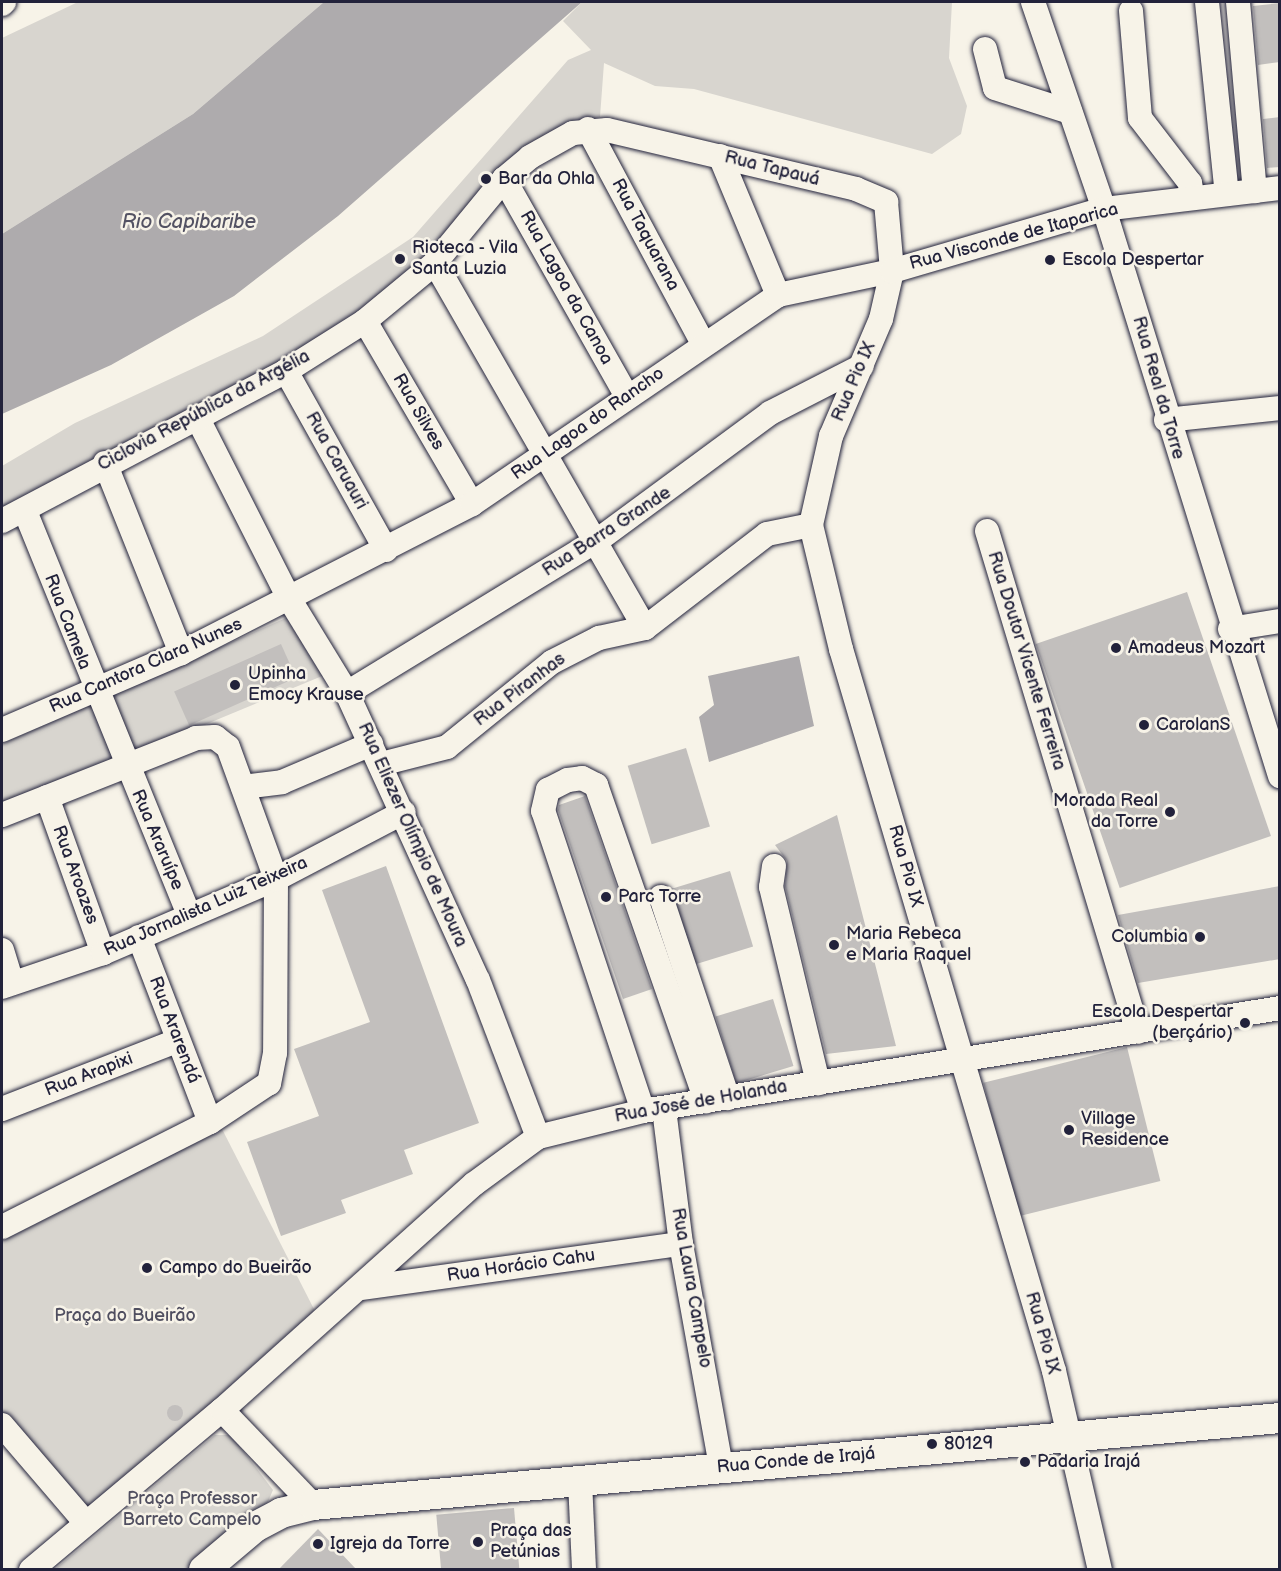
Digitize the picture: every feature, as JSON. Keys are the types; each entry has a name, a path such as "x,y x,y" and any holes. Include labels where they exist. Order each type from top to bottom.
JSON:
{"main road":[{"name":"Rua Conde de Irajá","path":"204,1569 255,1527 281,1513 313,1505 1280,1418"}],"street":[{"name":"Rua Real da Torre","path":"1033,2 1104,209 1230,628 1280,776"},
{"path":"1207,2 1227,194"},
{"path":"1238,2 1256,191"},
{"path":"1131,11 1140,118 1190,183 1192,198"},
{"path":"985,49 995,88 1070,112"},
{"name":"Rua Tapauá","path":"588,129 720,156 856,189 886,202 892,271"},
{"name":"Ciclovia República da Argélia","path":"2,521 25,511 105,463 286,371 365,321 435,263 504,179 551,144 588,129"},
{"name":"Rua Taquarana","path":"588,129 702,342"},
{"path":"720,156 778,295"},
{"name":"Rua Lagoa da Canoa","path":"504,179 627,396"},
{"name":"Rua Visconde de Itaparica","path":"892,271 1104,209 1280,188"},
{"path":"435,263 549,454 645,627"},
{"name":"Rua Lagoa do Rancho","path":"290,600 472,504 549,454 702,342 778,295 892,271"},
{"name":"Rua Pio IX","path":"892,271 862,366 831,436 811,525 841,649 1072,1438 1100,1569"},
{"name":"Rua Silves","path":"365,321 472,504"},
{"name":"Rua Barra Grande","path":"347,693 598,540 770,413 862,366"},
{"name":"Rua Caruauri","path":"286,371 386,550"},
{"path":"1166,420 1280,408"},
{"name":"Rua Eliezer Olímpio de Moura","path":"197,417 290,600 347,693 404,812 538,1137"},
{"path":"105,463 182,653"},
{"name":"Rua Camela","path":"25,511 94,692 125,766"},
{"name":"Rua Piranhas","path":"243,787 282,782 376,754 447,747 552,662 599,638 645,627 767,534 811,525"},
{"name":"Rua Doutor Vicente Ferreira","path":"987,531 1138,1032"},
{"name":"Rua Cantora Clara Nunes","path":"2,730 182,653 290,600"},
{"path":"1230,628 1280,621"},
{"path":"2,815 196,738 215,737 228,747 276,879 273,1072 257,1095 210,1122 2,1227"},
{"name":"Rua Araruípe","path":"125,766 189,914"},
{"name":"Rua Laura Campelo","path":"717,1100 596,785 582,778 568,780 548,790 543,811 653,1110 681,1244 721,1467"},
{"name":"Rua Aroazes","path":"47,797 103,953"},
{"name":"Rua Jornalista Luiz Teixeira","path":"7,985 103,953 189,914 276,879 404,812"},
{"path":"774,866 771,887 818,1083"},
{"path":"661,897 717,1100"},
{"name":"Rua Ararendá","path":"139,937 176,1041 210,1122"},
{"path":"2,951 7,985"},
{"name":"Rua José de Holanda","path":"31,1569 222,1410 362,1288 474,1184 538,1137 653,1110 1280,1008"},
{"name":"Rua Arapixi","path":"2,1109 176,1041"},
{"name":"Rua Horácio Cahu","path":"362,1288 681,1244"},
{"path":"222,1410 313,1505"},
{"path":"2,1425 86,1523"},
{"path":"580,1481 584,1569"}],"green space":[{"path":"78,2 324,2 193,114 2,234 2,38"},
{"path":"582,2 952,2 949,58 967,106 961,134 932,154 694,89 655,86 604,63 600,117 545,134 426,256 348,327 2,509 2,466 75,423 263,336 413,237 568,60 591,50 563,21"},
{"path":"288,617 327,674 2,809 2,744"},
{"name":"Campo do Bueirão","path":"222,1129 317,1315 92,1505 85,1505 2,1415 2,1241"},
{"name":"Praça Professor Barreto Campelo","path":"215,1435 231,1435 273,1490 267,1504 190,1569 54,1570"}],"water":[{"name":"Rio Capibaribe","path":"324,2 582,2 338,216 234,296 111,365 2,414 2,234 193,114"},
{"path":"799,656 814,726 709,762 699,717 714,705 708,676"}],"building":[{"path":"1280,3 1280,62 1258,65 1253,6"},
{"path":"1280,117 1280,167 1267,168 1263,119"},
{"path":"1187,592 1271,836 1120,888 1036,644"},
{"name":"Upinha Emocy Krause","path":"281,644 296,678 189,725 174,692"},
{"path":"686,748 710,826 652,844 628,766"},
{"name":"Parc Torre","path":"585,796 652,989 623,999 558,810 559,805"},
{"name":"Maria Rebeca e Maria Raquel","path":"837,815 896,1046 826,1054 785,886 787,861 775,845"},
{"path":"386,866 479,1123 404,1150 413,1174 341,1200 346,1213 281,1236 247,1142 319,1116 294,1049 370,1022 322,890"},
{"path":"730,871 753,947 695,964 672,889"},
{"name":"Columbia","path":"1280,886 1280,959 1138,983 1118,915"},
{"path":"773,999 793,1066 736,1083 716,1017"},
{"name":"Village Residence","path":"1127,1047 1160,1181 1017,1217 983,1083"},
{"path":"175,1405 183,1413 175,1421 167,1413"},
{"name":"Praça das Petúnias","path":"514,1508 519,1569 441,1570 436,1515"},
{"name":"Igreja da Torre","path":"318,1529 356,1569 279,1569"}],"place":[{"name":"Bar da Ohla","path":"486,179"},
{"name":"Rioteca - Vila Santa Luzia","path":"400,259"},
{"name":"Escola Despertar","path":"1050,260"},
{"name":"Amadeus Mozart","path":"1116,648"},
{"name":"Upinha Emocy Krause","path":"235,685"},
{"name":"CarolanS","path":"1144,725"},
{"name":"Morada Real da Torre","path":"1170,812"},
{"name":"Parc Torre","path":"606,897"},
{"name":"Columbia","path":"1200,937"},
{"name":"Maria Rebeca e Maria Raquel","path":"834,945"},
{"name":"Escola Despertar (berçário)","path":"1245,1023"},
{"name":"Village Residence","path":"1069,1130"},
{"name":"Campo do Bueirão","path":"147,1268"},
{"name":"80129","path":"932,1444"},
{"name":"Padaria Irajá","path":"1025,1462"},
{"name":"Praça das Petúnias","path":"478,1542"},
{"name":"Igreja da Torre","path":"318,1544"}],"park label":[{"name":"Praça do Bueirão","path":"125,1316"}]}
